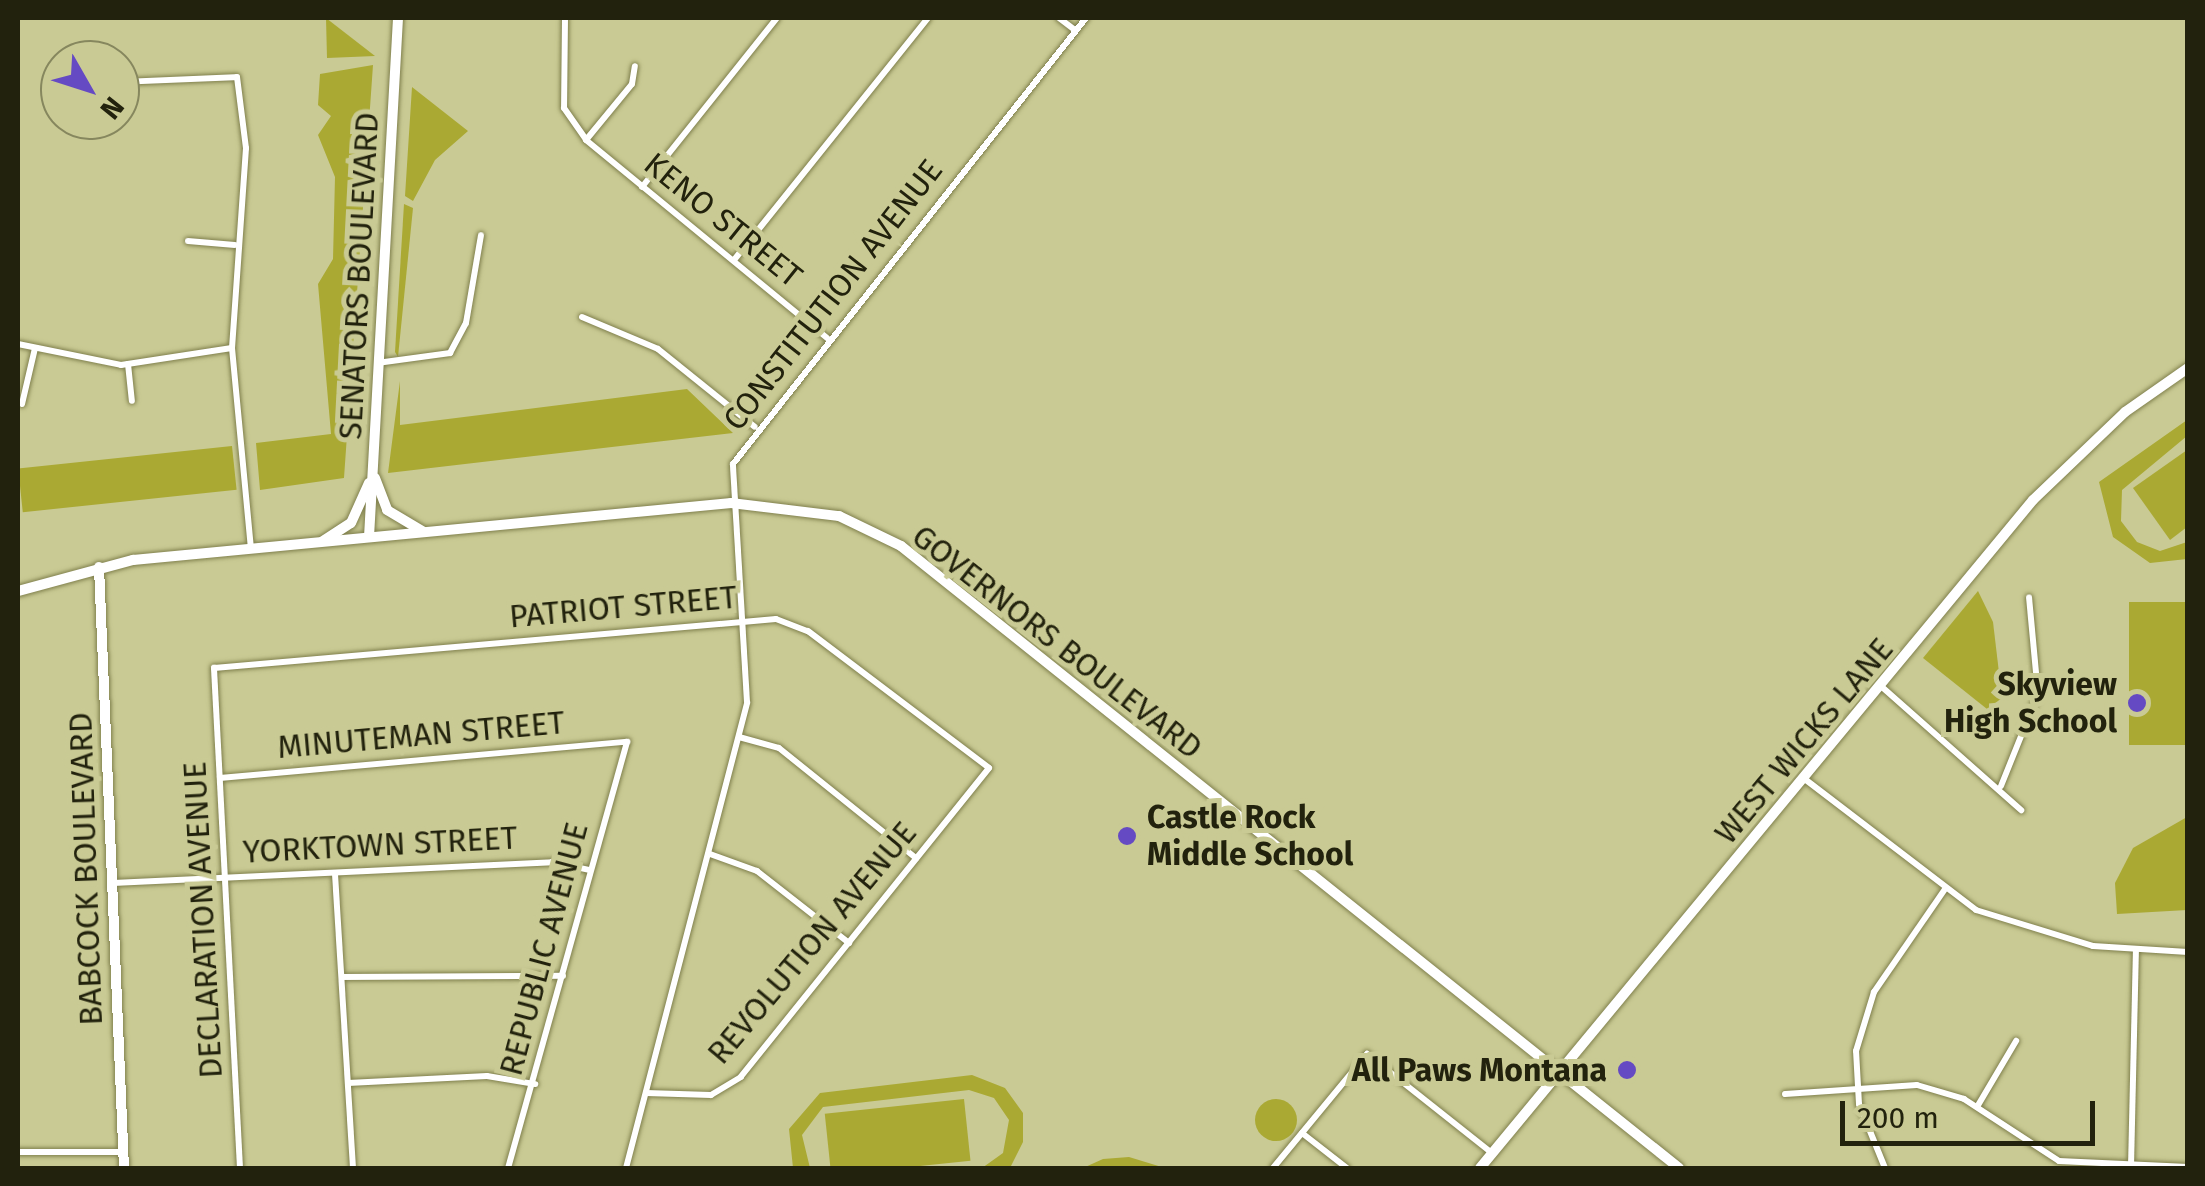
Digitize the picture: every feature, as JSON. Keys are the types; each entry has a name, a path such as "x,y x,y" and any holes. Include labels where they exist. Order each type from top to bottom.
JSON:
{"main road":[{"name":"SENATORS BOULEVARD","path":"369,538 398,18"},
{"name":"WEST WICKS LANE","path":"1480,1168 1806,780 2034,500 2125,412 2188,368"},
{"path":"372,472 387,510 425,532"},
{"path":"322,542 360,512 372,472"},
{"name":"GOVERNORS BOULEVARD","path":"18,591 100,567 731,503 839,516 901,546 1680,1168"},
{"name":"BABCOCK BOULEVARD","path":"100,567 124,1168"}],"street":[{"path":"565,18 564,108 586,140 632,84 635,66"},
{"path":"642,187 778,18"},
{"path":"734,260 928,18"},
{"path":"1059,18 1076,30"},
{"name":"CONSTITUTION AVENUE","path":"626,1168 739,736 741,622 731,503 733,464 755,427 1086,18"},
{"path":"140,80 240,73 246,148 235,245 232,348 251,550"},
{"name":"KENO STREET","path":"586,140 827,338"},
{"path":"377,363 450,352 466,323 480,235"},
{"path":"188,241 235,245"},
{"path":"582,316 658,349 755,427"},
{"path":"18,344 128,364 232,348"},
{"path":"22,404 36,348"},
{"path":"128,364 132,401"},
{"path":"2002,786 2038,694 2029,597"},
{"name":"PATRIOT STREET","path":"214,668 776,620 808,631 989,768"},
{"name":"DECLARATION AVENUE","path":"214,668 240,1168"},
{"path":"1882,687 2002,786 2021,810"},
{"path":"739,736 779,748 916,858"},
{"name":"MINUTEMAN STREET","path":"220,778 627,742"},
{"name":"REPUBLIC AVENUE","path":"508,1168 627,742"},
{"name":"REVOLUTION AVENUE","path":"646,1093 712,1095 740,1077 989,768"},
{"path":"1806,780 1946,888 2022,930 2136,950 2188,952"},
{"path":"710,854 757,871 849,943"},
{"name":"YORKTOWN STREET","path":"111,883 552,862 590,870"},
{"path":"334,874 353,1168"},
{"path":"1885,1168 1858,1088 1856,1051 1874,992 1946,888"},
{"path":"2131,1168 2136,950"},
{"path":"343,976 563,976"},
{"path":"1977,1107 2016,1041"},
{"path":"1273,1168 1367,1054 1492,1154"},
{"path":"348,1083 487,1076 534,1084"},
{"path":"1785,1094 1917,1085 1977,1107 2060,1162 2131,1168 2188,1167"},
{"path":"1302,1133 1347,1168"},
{"path":"18,1152 123,1152"}],"shaded area":[{"path":"326,18 375,56 327,58"},
{"path":"373,65 344,478 260,490 256,443 331,434 318,284 333,259 335,177 318,135 331,116 318,105 320,74"},
{"path":"412,87 468,131 435,160 413,201 405,196"},
{"path":"404,204 413,208 398,357 395,352"},
{"path":"400,381 400,425 687,389 733,433 388,473"},
{"path":"2187,420 2187,436 2122,490 2121,521 2137,542 2160,551 2187,542 2187,559 2150,563 2113,537 2099,482"},
{"path":"232,446 237,490 23,512 18,468"},
{"path":"2187,450 2187,527 2170,540 2133,488"},
{"path":"1978,591 1993,622 2002,698 1987,709 1923,658"},
{"path":"2129,602 2187,602 2187,745 2129,745"},
{"path":"2187,817 2187,910 2117,914 2115,883 2133,848"},
{"path":"972,1075 1005,1088 1023,1113 1023,1142 1010,1168 982,1168 1003,1153 1009,1120 994,1098 969,1090 823,1107 802,1135 810,1168 793,1168 789,1129 820,1093"},
{"path":"964,1099 970,1161 901,1168 830,1168 825,1114"},
{"path":"1276,1099 1291,1105 1297,1120 1291,1135 1276,1141 1261,1135 1255,1120 1261,1105"},
{"path":"1129,1157 1165,1168 1083,1168 1103,1159"}],"place":[{"name":"Skyview High School","path":"2137,703"},
{"name":"Castle Rock Middle School","path":"1127,836"},
{"name":"All Paws Montana","path":"1627,1070"}]}
